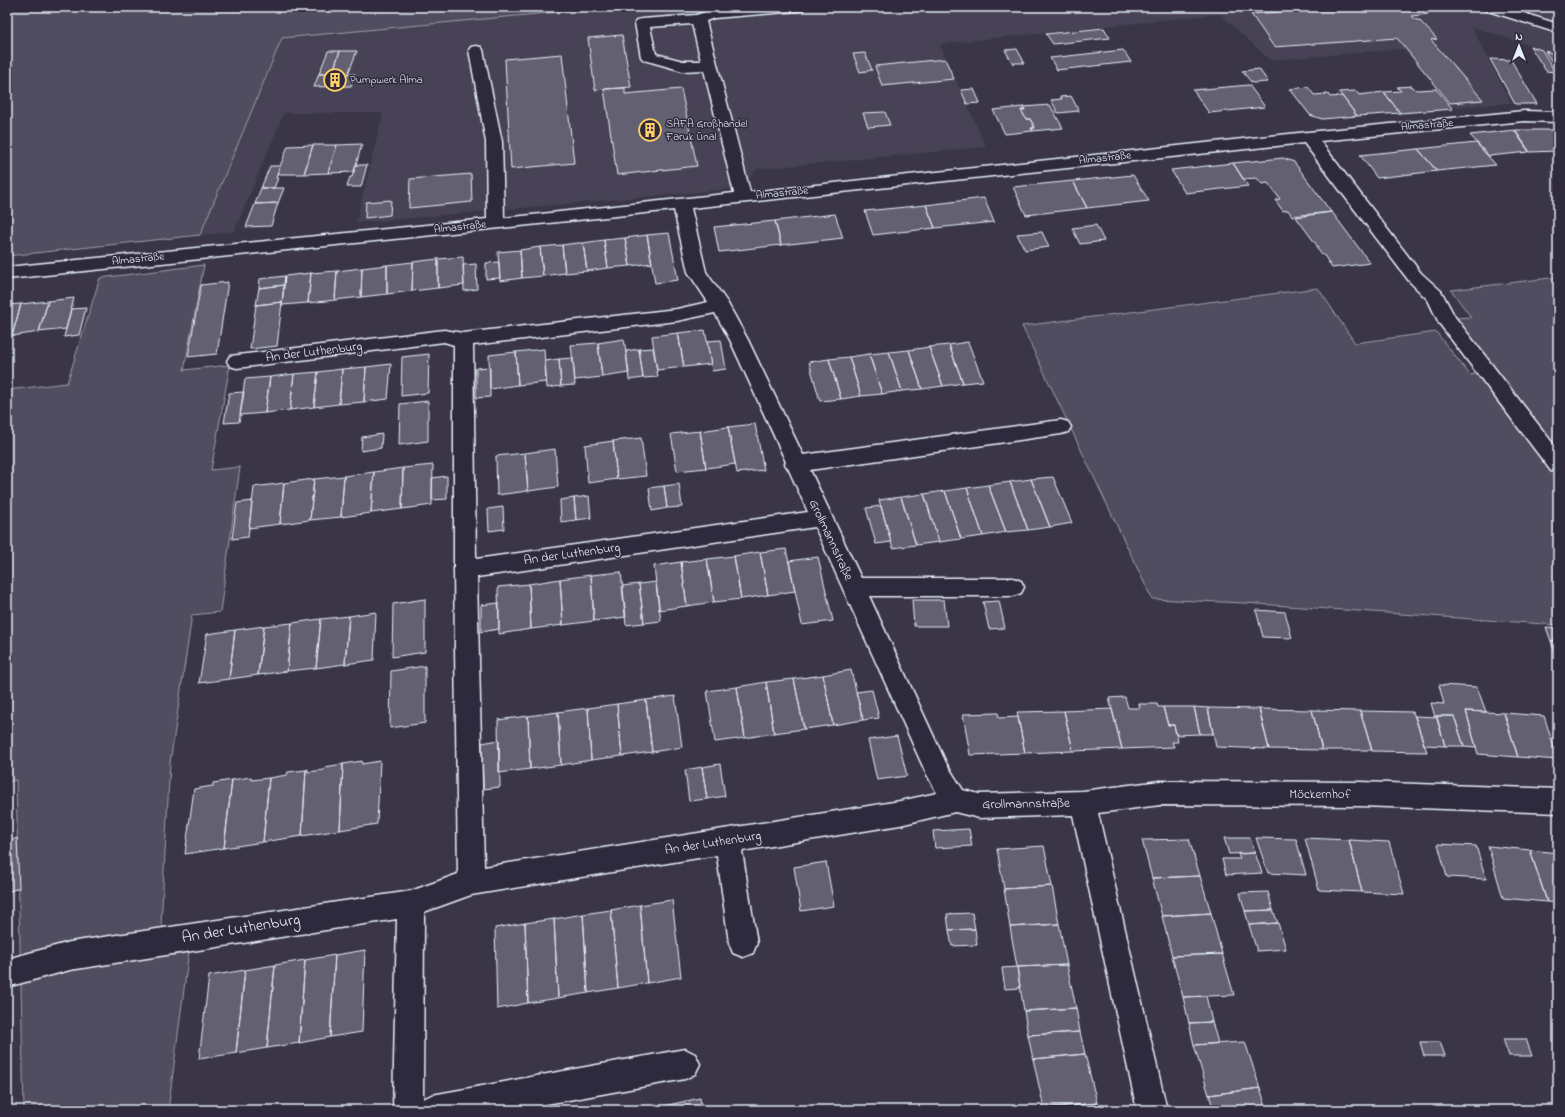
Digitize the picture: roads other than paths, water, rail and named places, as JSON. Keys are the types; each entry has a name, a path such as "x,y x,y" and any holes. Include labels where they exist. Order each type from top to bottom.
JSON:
{"street":[{"path":"710,65 683,66 648,56 642,23 698,19 712,14 798,7"},
{"path":"1490,7 1558,29"},
{"path":"698,19 743,197"},
{"path":"476,50 494,142 496,224"},
{"name":"Almastraße","path":"7,273 222,250 496,224 1308,137 1524,116 1558,117"},
{"path":"1308,137 1415,277 1426,285 1442,306 1446,319 1558,465"},
{"name":"Grollmannstraße","path":"681,204 697,272 720,306 739,340 937,771 955,800 979,806 1083,803 1152,1110"},
{"name":"An der Luthenburg","path":"237,361 444,336 463,340 677,314 720,306"},
{"path":"463,340 465,570 471,882"},
{"path":"795,464 1061,427"},
{"name":"An der Luthenburg","path":"465,570 821,518"},
{"path":"853,586 1013,588"},
{"name":"Möckernhof","path":"1083,803 1160,793 1360,794 1558,801"},
{"name":"An der Luthenburg","path":"7,973 70,956 411,904 471,882 900,813 955,800"},
{"path":"728,841 743,944"},
{"path":"408,1110 411,904"},
{"path":"432,1110 685,1064"}],"place":[{"name":"Pumpwerk Alma","path":"335,80"},
{"name":"SAFA Großhandel Faruk Ünal","path":"650,130"}]}
